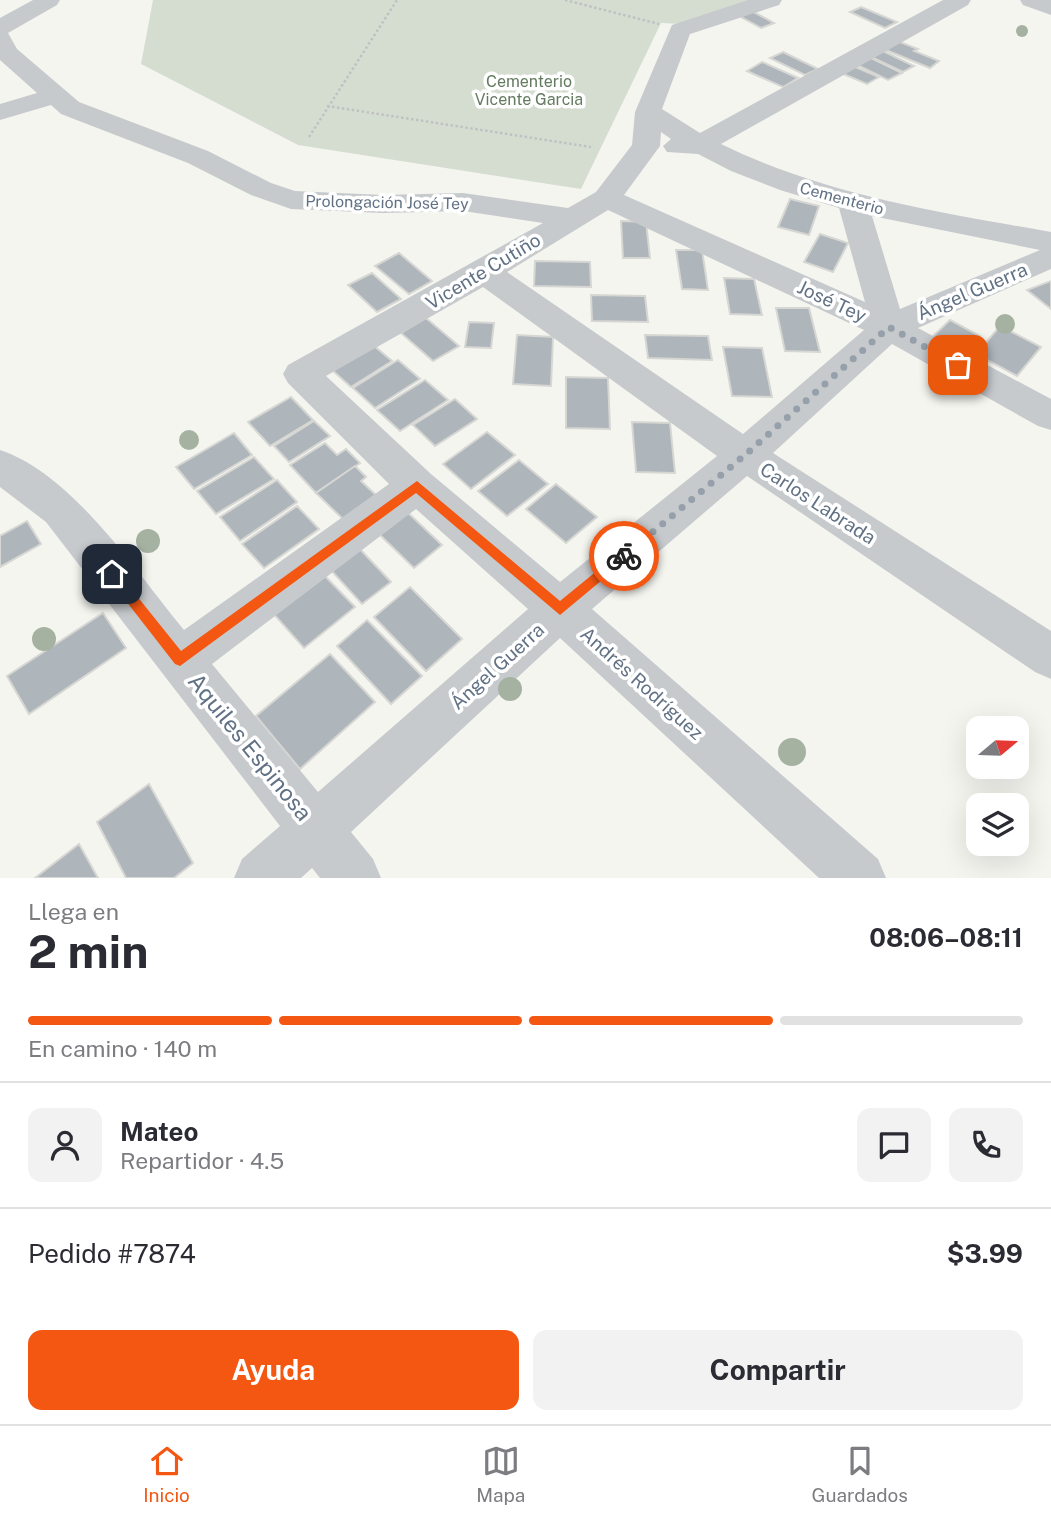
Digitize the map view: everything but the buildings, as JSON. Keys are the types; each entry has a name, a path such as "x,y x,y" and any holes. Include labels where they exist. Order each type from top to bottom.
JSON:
{"street":[{"path":"0,28 49,0"},
{"path":"771,0 680,30 648,112 646,146 697,146 960,0"},
{"path":"1031,0 1051,8"},
{"name":"Prolongación José Tey","path":"0,38 6,52 69,108 198,156 261,189 290,200 383,204 463,202 570,218"},
{"path":"0,112 53,96"},
{"name":"Cementerio","path":"648,112 697,146 773,179 853,204 1051,242"},
{"name":"Vicente Cutiño","path":"301,374 484,272 607,198 646,146"},
{"name":"José Tey","path":"607,198 889,327 1051,416"},
{"path":"853,204 889,327"},
{"name":"Ángel Guerra","path":"261,878 560,609 745,455 889,327 1051,257"},
{"name":"Carlos Labrada","path":"484,272 745,455 1051,657"},
{"name":"Andrés Rodríguez","path":"301,374 417,486 560,609 859,878"},
{"name":"Aquiles Espinosa","path":"0,466 61,510 354,878"},
{"path":"180,660 417,486"}],"path":[{"path":"309,137 397,0"},
{"path":"565,0 581,1 680,30"},
{"path":"327,106 591,147"}],"green space":[{"name":"Cementerio Vicente Garcia","path":"153,0 754,0 681,24 661,23 581,189 298,145 141,64"}],"way so far":[{"path":"624,556 745,455 889,327 958,365"}],"route":[{"path":"112,574 180,660 417,486 560,609 624,556"}]}
